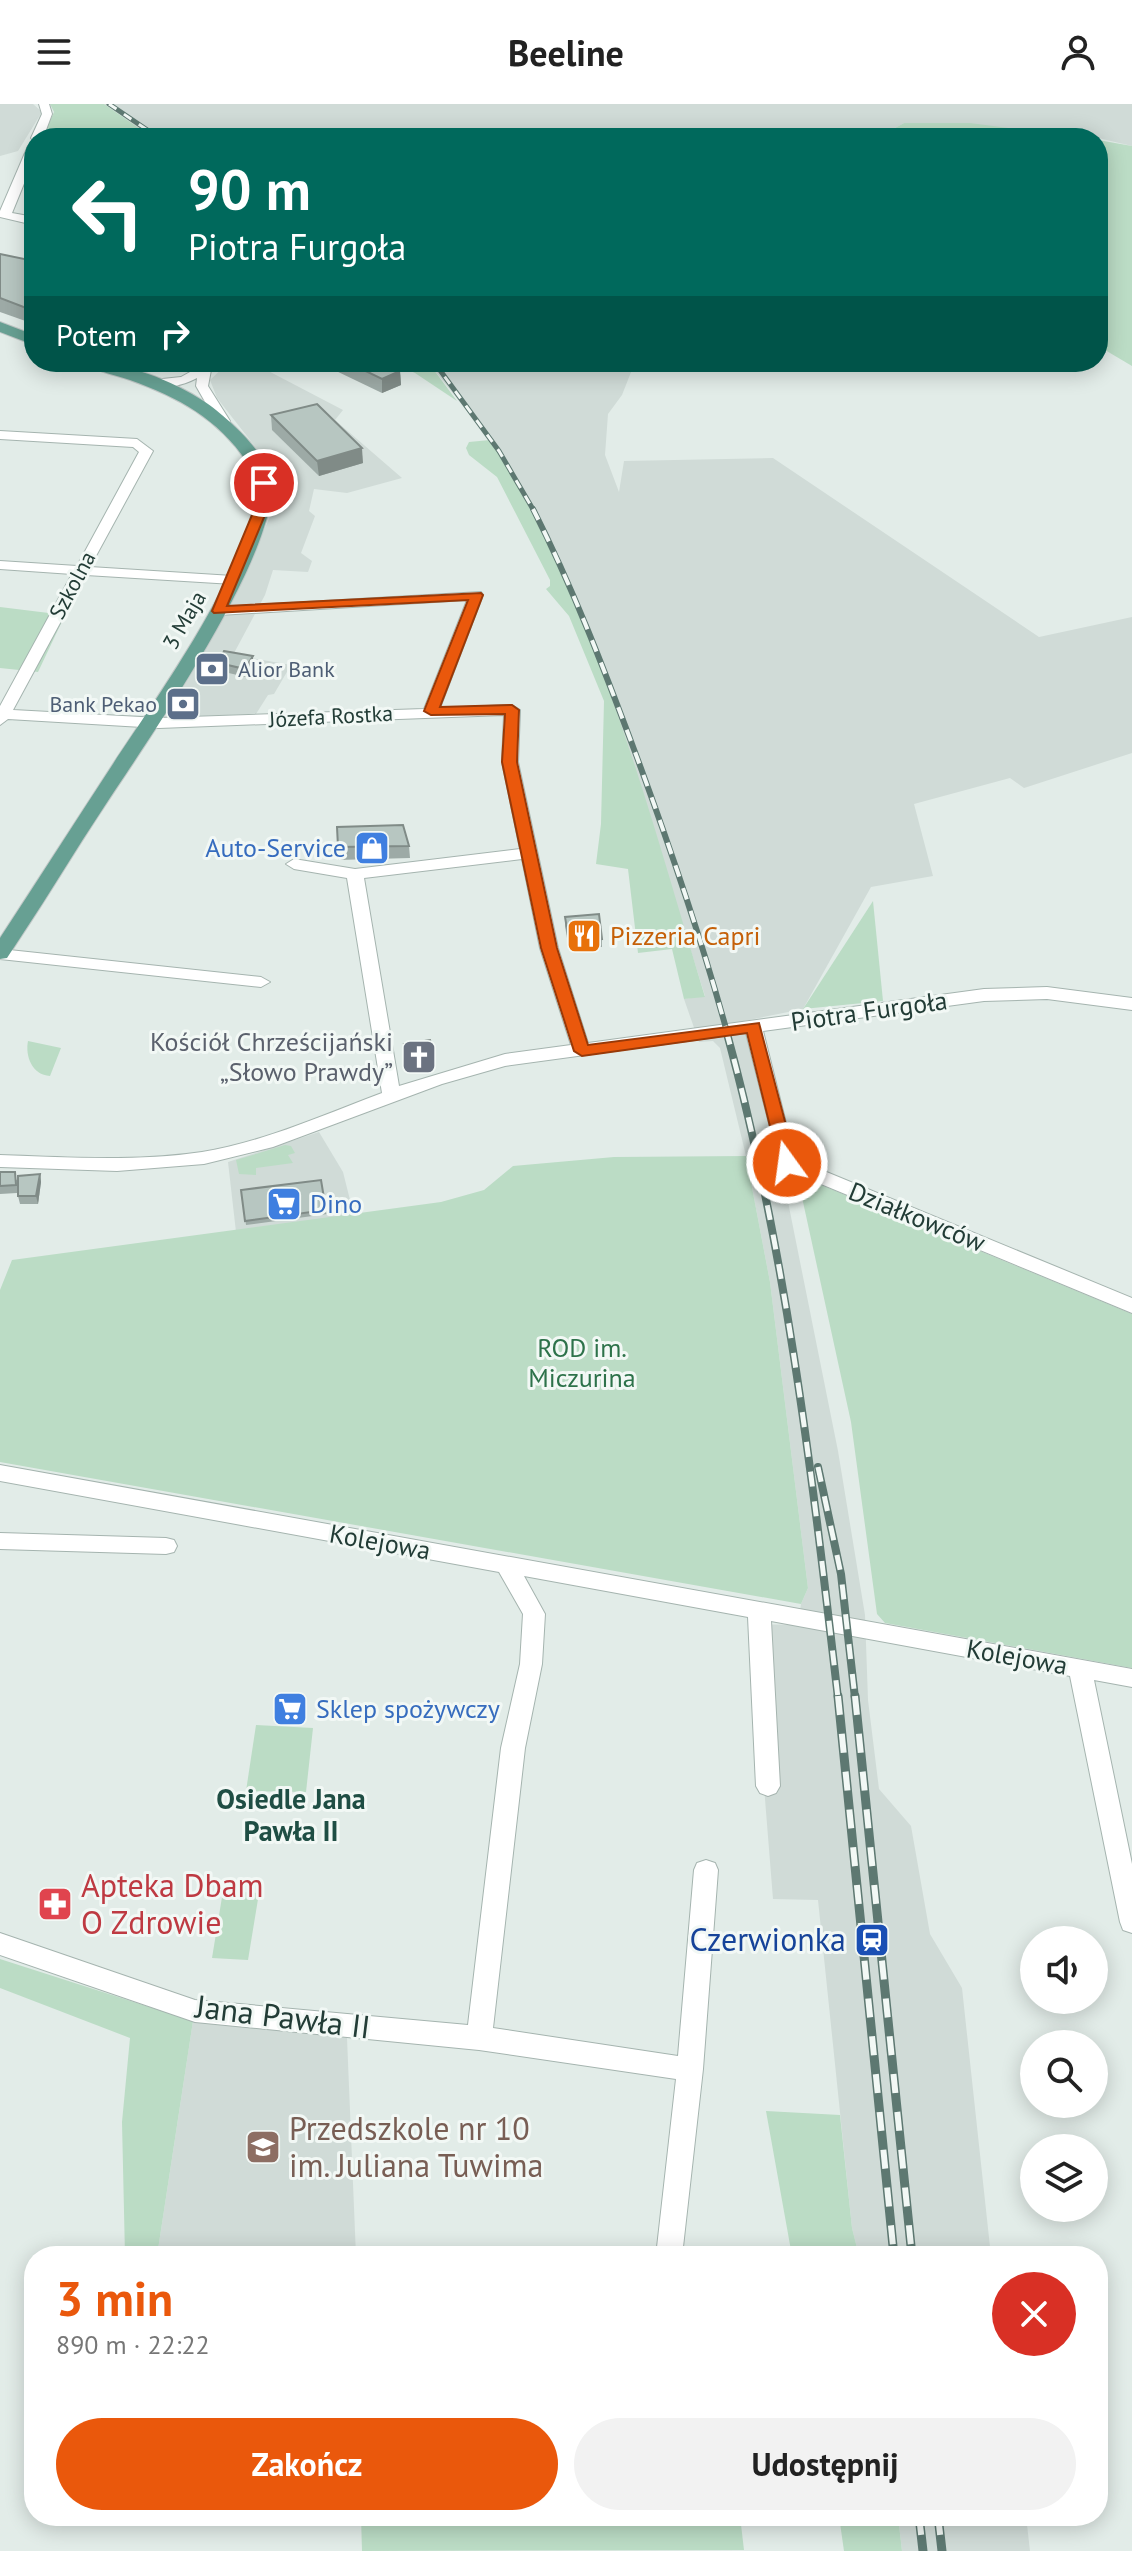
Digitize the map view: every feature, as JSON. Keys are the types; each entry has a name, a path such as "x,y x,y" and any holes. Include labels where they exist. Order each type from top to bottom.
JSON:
{"main road":[{"path":"0,327 24,336"},
{"name":"3 Maja","path":"0,954 219,611 263,503 265,489 259,468 223,421 192,399 120,372"}],"street":[{"path":"41,128 47,114 44,104"},
{"path":"24,168 3,214 24,219"},
{"path":"153,384 181,381 197,372"},
{"path":"208,372 202,386 223,421"},
{"name":"Szkolna","path":"0,435 137,443 146,451 1,716"},
{"path":"0,565 78,574"},
{"path":"0,572 231,584"},
{"path":"219,611 476,595 431,711"},
{"name":"Józefa Rostka","path":"1,716 150,723 512,710 510,762 531,853"},
{"path":"294,864 355,874 531,853 549,948 582,1051"},
{"path":"355,874 391,1094"},
{"path":"0,954 261,982"},
{"name":"Piotra Furgoła","path":"0,1161 180,1162 232,1152 293,1133 461,1070 753,1027 1022,992 1132,1004"},
{"name":"Działkowców","path":"753,1027 787,1163 1132,1306"},
{"name":"Kolejowa","path":"0,1473 1132,1678"},
{"path":"0,1541 166,1546"},
{"path":"479,2038 513,1748 531,1664 534,1614 507,1566"},
{"path":"759,1611 768,1786"},
{"path":"1080,1669 1132,1922"},
{"path":"670,2246 690,2069 706,1870"},
{"name":"Jana Pawła II","path":"0,1944 195,2011 479,2038 690,2069"}],"shaded area":[{"path":"0,104 33,104 42,112 32,128 24,128 24,141 18,151 0,156"},
{"path":"104,104 1132,104 1132,146 1108,140 1108,128 969,128 904,123 895,128 139,128"},
{"path":"218,372 270,372 343,410 335,420 402,478 347,493 314,489 309,511 315,516 301,553 312,561 308,572 273,570 265,595 233,655 291,665 274,694 268,695 256,714 165,717 231,605 279,496 275,472 217,398 210,380"},
{"path":"436,372 631,372 622,395 608,414 605,455 619,492 624,461 773,458 1039,637 1132,617 1132,753 1024,788 1010,778 914,804 933,876 871,887 803,1009 744,1021 782,1172 838,1451 865,1615 868,1700 879,1789 911,1826 930,1934 962,1988 990,2246 856,2246 852,2228 818,1900 773,1899 751,1624 798,1625 801,1604 808,1588 770,1282 746,1156 720,1048 713,1041 699,1042 684,999 705,996 623,733 595,657 522,492 490,440"},
{"path":"319,1132 343,1172 354,1216 236,1232 228,1162"},
{"name":"Przedszkole nr 10 im. Juliana Tuwima","path":"193,2021 347,2038 356,2246 159,2246"},
{"path":"899,2526 1027,2526 1030,2551 902,2551"}],"green space":[{"path":"50,104 104,104 139,128 47,128 54,112"},
{"path":"904,123 970,123 1008,128 895,128"},
{"path":"1108,142 1132,146 1132,366 1108,352"},
{"path":"413,372 435,372 457,401"},
{"path":"490,440 528,504 590,640 640,782 705,997 684,999 672,949 638,953 628,869 596,864 601,824 604,701 569,616 546,589 550,586 550,580 497,477 469,455 466,448 469,442"},
{"path":"0,607 65,615 38,672 0,668"},
{"path":"873,901 883,1001 803,1009"},
{"path":"28,1041 61,1048 50,1076 39,1072 31,1064"},
{"path":"285,1145 291,1146 295,1153 288,1155 293,1163 256,1168 256,1175 239,1174 236,1160"},
{"name":"ROD im. Miczurina","path":"746,1156 770,1282 808,1588 801,1604 0,1462 0,1290 12,1260 441,1202 484,1190 513,1166 614,1157"},
{"path":"802,1177 1132,1314 1132,1668 885,1623 877,1614 851,1422 798,1179"},
{"path":"256,1725 313,1728 306,1792 246,1791"},
{"path":"223,1891 259,1893 248,1960 212,1958"},
{"path":"0,1959 193,2021 159,2246 125,2246 122,2122 130,2038 0,1988"},
{"path":"766,2111 840,2115 856,2246 790,2246"},
{"path":"361,2526 741,2526 744,2550 362,2551"},
{"path":"840,2526 899,2526 902,2551 844,2551"}],"building":[{"path":"0,254 24,259 24,307 0,298"},
{"path":"368,372 398,372 382,379"},
{"path":"317,404 362,448 317,461 271,415"},
{"path":"224,651 253,656 245,669 219,663"},
{"path":"403,825 409,846 338,847 337,827"},
{"name":"Pizzeria Capri","path":"599,914 602,939 569,941 565,917"},
{"path":"430,1040 434,1054 408,1058 404,1044"},
{"path":"0,1172 15,1172 16,1185 0,1186"},
{"path":"40,1174 36,1196 18,1196 18,1176"},
{"name":"Dino","path":"321,1180 326,1210 245,1221 241,1190"}],"railway":[{"path":"109,104 144,128"},
{"path":"441,372 499,451 534,511"},
{"path":"534,511 575,599 635,752 684,891 727,1032"},
{"path":"726,1030 747,1112 781,1278 807,1446 838,1698"},
{"path":"818,1467 841,1574 855,1698"},
{"path":"838,1696 893,2246"},
{"path":"855,1696 911,2246"},
{"path":"920,2526 923,2551"},
{"path":"939,2526 942,2551"}],"place":[{"name":"Alior Bank","path":"212,669"},
{"name":"Bank Pekao","path":"183,704"},
{"name":"Auto-Service","path":"372,848"},
{"name":"Pizzeria Capri","path":"584,936"},
{"name":"Kościół Chrześcijański „Słowo Prawdy”","path":"419,1057"},
{"name":"Dino","path":"284,1204"},
{"name":"Sklep spożywczy","path":"290,1709"},
{"name":"Apteka Dbam O Zdrowie","path":"55,1904"},
{"name":"Czerwionka","path":"872,1940"},
{"name":"Przedszkole nr 10 im. Juliana Tuwima","path":"263,2147"}],"district":[{"name":"Osiedle Jana Pawła II","path":"291,1815"}],"route":[{"path":"264,483 263,503 219,611 476,595 431,711 512,710 510,762 549,948 582,1051 753,1027 787,1163"}]}
